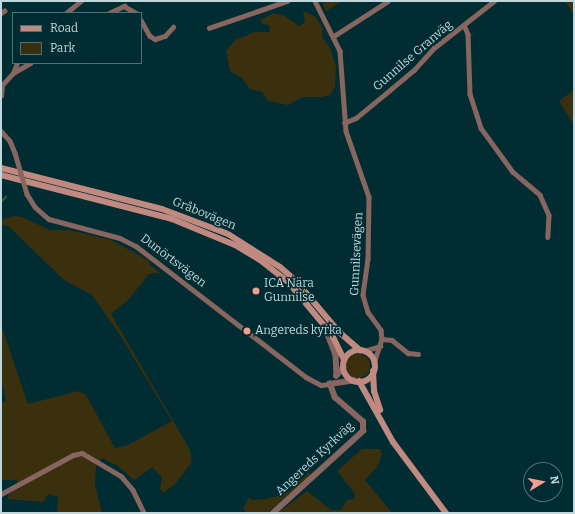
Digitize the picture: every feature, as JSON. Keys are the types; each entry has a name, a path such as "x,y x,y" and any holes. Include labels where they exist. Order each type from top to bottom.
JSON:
{"main road":[{"name":"Gråbovägen","path":"1,168 162,209 228,234 280,267 296,281 339,332 362,350"},
{"name":"Gråbovägen","path":"1,175 172,219 221,239 260,260 276,272 299,294 340,347 344,360"},
{"path":"407,462 375,398 373,371 374,363 371,356 362,350 349,353 344,360 343,368 348,377 356,381 407,462 446,513"},
{"path":"356,381 369,377 373,371"}],"street":[{"path":"67,12 81,1"},
{"path":"209,28 287,1"},
{"name":"Gunnilsevägen","path":"315,1 334,36 340,51 344,123 369,198 368,259 363,295 368,312 381,330 382,339"},
{"path":"334,36 388,1"},
{"name":"Gunnilse Granväg","path":"344,123 356,118 414,70 434,48 494,1"},
{"path":"111,12 124,6 134,12"},
{"path":"142,21 154,39 165,36 174,27"},
{"path":"464,25 468,34 470,94 481,128 513,172 540,195 549,215 548,237"},
{"path":"13,73 17,64"},
{"path":"1,96 2,85 13,73 28,64"},
{"name":"Dunörtsvägen","path":"1,131 10,141 15,153 27,194 35,207 49,219 120,238 136,246 306,377 321,385 356,381"},
{"path":"326,328 336,355 337,375"},
{"path":"374,363 382,339 392,340 408,353 418,354"},
{"path":"362,350 380,346"},
{"path":"332,384 343,368"},
{"name":"Angereds Kyrkväg","path":"273,513 364,431 363,422 335,398 332,384"},
{"path":"1,494 66,458 82,453 121,476 133,490 144,513"}],"green space":[{"path":"322,1 342,1 326,11"},
{"path":"565,1 574,1 574,15"},
{"path":"303,11 315,16 323,29 322,37 330,48 336,67 335,87 330,95 322,97 302,97 288,105 268,101 262,92 250,89 242,78 230,71 226,51 235,40 255,32 270,32 269,25 262,24 261,20 273,13 285,16 299,26 305,22"},
{"path":"574,90 574,125 559,101"},
{"path":"13,216 22,217 50,230 69,230 111,240 148,260 150,265 168,279 159,273 149,274 129,299 111,314 189,448 192,462 175,484 163,493 160,489 162,477 152,467 134,480 118,466 102,458 96,466 95,484 102,513 57,513 58,497 48,494 43,502 8,499 8,495 19,488 17,480 1,480 1,403 6,401 1,377 1,325 28,404 78,391 86,395 115,448 128,445 172,421 120,335 92,295 64,280 8,226 1,225 1,220"},
{"path":"358,354 363,355 369,361 369,371 363,377 358,378 353,377 347,371 346,366 347,361 353,355"},
{"path":"362,449 380,449 382,455 377,467 365,480 392,513 278,513 307,491 331,510 341,510 347,500 354,499 355,494 337,471"},
{"path":"309,472 311,475 267,513 248,513 243,509 249,497 252,500 278,496 289,490"}],"waterway":[{"path":"1,202 6,197"}],"place":[{"name":"ICA Nära Gunnilse","path":"256,291"},
{"name":"Angereds kyrka","path":"247,331"}]}
